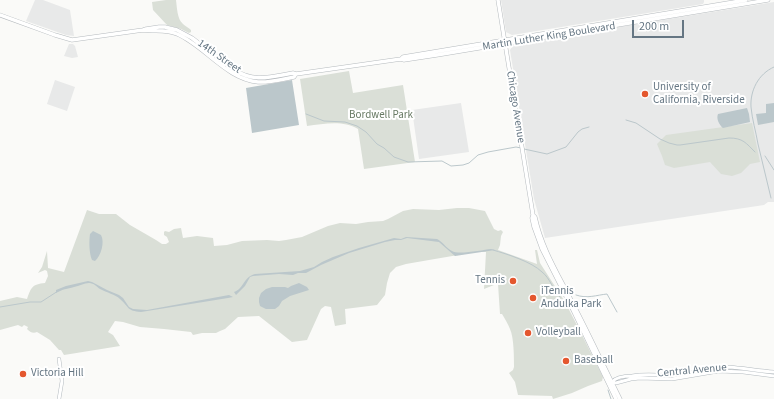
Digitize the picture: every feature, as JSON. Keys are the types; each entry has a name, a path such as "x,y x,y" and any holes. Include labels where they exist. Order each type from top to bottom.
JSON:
{"main road":[{"name":"Chicago Avenue","path":"498,0 533,215 532,218 536,232 542,249 620,399"},
{"name":"Martin Luther King Boulevard","path":"505,42 746,0"},
{"name":"Martin Luther King Boulevard","path":"241,78 260,82 294,77 296,74 401,59 403,57 768,0"},
{"name":"14th Street","path":"0,15 72,40 165,27 177,30 190,37 240,74 259,78 293,73 296,74"},
{"name":"14th Street","path":"143,30 178,34 241,78"},
{"name":"Chicago Avenue","path":"533,215 535,217 543,244 610,382 616,399"},
{"path":"536,232 540,242 543,244 542,249"},
{"path":"59,359 62,381 59,399"},
{"name":"Central Avenue","path":"610,382 643,374 658,376 677,375 719,368 774,372"},
{"name":"Central Avenue","path":"610,382 616,383 623,380 637,378 672,379 729,371 774,376"}],"shaded area":[{"path":"35,0 43,0 70,10 74,36 66,35 26,21"},
{"path":"501,0 704,0 704,2 703,4 512,35 506,32"},
{"name":"University of California, Riverside","path":"774,2 774,202 768,202 764,205 545,238 534,199 524,138 510,50 514,44"},
{"path":"69,44 73,44 75,46 78,57 72,58 64,56"},
{"path":"55,80 75,87 67,111 47,104"},
{"path":"292,80 299,125 252,133 246,88"},
{"path":"461,103 469,152 419,159 412,110"},
{"path":"774,103 774,122 758,125 756,114 766,113 766,104"},
{"path":"747,108 750,122 723,128 719,123 717,117 718,114"},
{"path":"93,231 101,235 103,241 101,252 95,261 92,260 90,254 90,234"},
{"path":"406,237 437,239 450,250 455,252 495,250 455,256 439,242 407,238 385,242 349,253 306,273 298,273 293,275 279,274 253,276 250,277 245,286 236,295 234,292 240,288 248,278 255,274 300,271 314,267 333,257 359,248 394,238 401,239"},
{"path":"88,281 119,295 129,307 133,309 147,310 229,295 233,297 141,312 131,310 118,297 91,283 83,284 56,293 56,290 66,286"},
{"path":"299,283 307,287 309,290 290,296 282,301 275,309 266,309 260,306 259,298 261,293 266,289 272,287 288,288"}],"green space":[{"path":"176,0 181,22 191,30 191,32 189,33 167,25 153,10 152,2"},
{"name":"Bordwell Park","path":"349,71 353,93 403,85 415,162 364,169 358,129 346,124 307,126 300,79"},
{"path":"752,123 760,162 750,164 741,173 732,176 721,174 710,162 674,168 665,165 657,144 666,135"},
{"path":"469,208 485,211 494,229 498,231 501,230 503,232 498,250 537,264 535,250 537,250 540,263 565,302 603,377 602,381 553,399 552,396 518,395 515,382 509,373 514,367 513,342 509,327 502,314 500,314 498,284 484,289 486,252 476,252 396,267 390,273 385,295 377,305 345,309 346,324 335,326 331,307 325,306 321,309 307,340 292,342 259,316 238,317 225,329 216,333 202,333 193,335 191,332 140,327 115,321 108,332 113,335 120,346 64,355 61,350 59,350 50,340 37,332 30,332 27,329 28,327 24,325 22,327 18,325 0,330 0,301 17,297 27,299 33,287 37,284 45,283 48,276 47,271 45,270 38,273 42,267 47,251 48,268 64,272 87,210 99,214 116,214 130,225 162,244 169,242 167,237 164,235 165,231 169,232 174,229 181,228 183,238 197,236 213,238 214,246 227,245 242,241 286,240 302,237 328,226 340,223 356,224 383,221 403,211 413,209 439,210"}],"waterway":[{"path":"771,198 753,121 751,101 754,89 759,79 768,70 774,67"},
{"path":"306,114 324,121 345,122 357,126 394,157 408,162 442,161 451,166 463,165 469,163 478,155 488,152 516,147 521,148"},
{"path":"626,120 636,123 660,139 677,145 734,138 744,142 755,152"},
{"path":"524,149 547,154 566,147 578,132 589,127"},
{"path":"765,156 774,170"},
{"path":"493,250 519,259 538,268 547,277 560,297"},
{"path":"0,307 30,302 41,302 58,291"},
{"path":"576,295 588,297 607,294 617,312"},
{"path":"608,390 611,399"}],"place":[{"name":"University of California, Riverside","path":"645,94"},
{"name":"Tennis","path":"513,281"},
{"name":"iTennis Andulka Park","path":"533,298"},
{"name":"Volleyball","path":"528,333"},
{"name":"Baseball","path":"566,361"},
{"name":"Victoria Hill","path":"23,374"}]}
